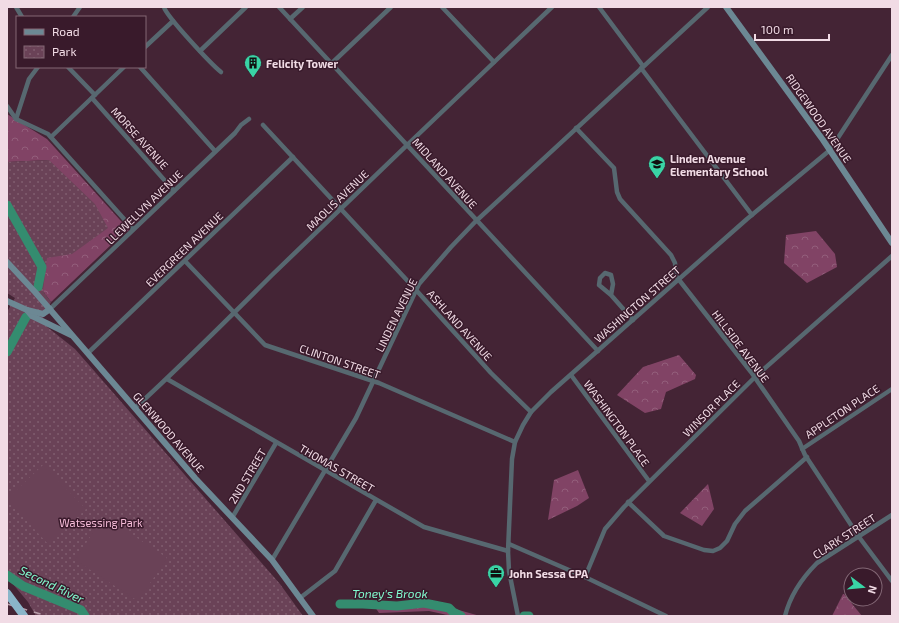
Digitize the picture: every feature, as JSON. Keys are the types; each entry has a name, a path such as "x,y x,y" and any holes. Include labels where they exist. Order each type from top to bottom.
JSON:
{"highway":[{"path":"7,593 24,616"}],"street":[{"path":"16,7 21,16"},
{"path":"74,16 80,7"},
{"path":"164,7 173,21 221,72"},
{"path":"200,51 246,7"},
{"name":"MIDLAND AVENUE","path":"280,7 408,144 476,221 598,351"},
{"path":"290,19 303,7"},
{"path":"332,63 391,7"},
{"path":"442,7 494,62"},
{"name":"MAOLIS AVENUE","path":"135,408 167,379 408,144 552,7"},
{"path":"599,7 752,215"},
{"name":"LINDEN AVENUE","path":"272,560 356,418 419,284 446,252 476,221 708,7"},
{"name":"RIDGEWOOD AVENUE","path":"726,7 830,150 891,240"},
{"path":"146,46 173,21"},
{"name":"WASHINGTON STREET","path":"518,614 509,571 508,551 512,460 515,442 531,412 550,392 752,215 830,150 892,55"},
{"path":"16,119 29,79 37,68"},
{"name":"MORSE AVENUE","path":"69,68 174,191"},
{"path":"51,137 123,68"},
{"path":"141,68 215,152"},
{"path":"7,106 16,119 46,132 133,230"},
{"name":"LLEWELLYN AVENUE","path":"50,309 249,119"},
{"name":"ASHLAND AVENUE","path":"263,124 491,373 531,412"},
{"name":"HILLSIDE AVENUE","path":"576,128 614,168 617,192 620,199 671,255 675,263 676,276 678,280 754,377 799,441 807,457 860,537 892,581"},
{"name":"EVERGREEN AVENUE","path":"88,353 293,157"},
{"name":"WINSOR PLACE","path":"585,577 605,529 628,502 754,377 892,256"},
{"name":"CLINTON STREET","path":"185,261 265,345 373,382 515,442"},
{"name":"GLENWOOD AVENUE","path":"7,262 50,309 195,478 272,560 313,616"},
{"path":"611,295 613,280 611,275 605,273 600,278 599,285 611,295 633,320"},
{"path":"7,301 27,310 43,314 50,309"},
{"path":"27,310 32,316 74,337"},
{"name":"WASHINGTON PLACE","path":"571,375 649,481"},
{"name":"THOMAS STREET","path":"167,379 424,527 508,551"},
{"name":"APPLETON PLACE","path":"802,448 892,389"},
{"name":"2ND STREET","path":"232,518 276,443"},
{"path":"628,502 664,536 704,550 713,551 720,548 727,541 735,524 745,511 807,457"},
{"path":"300,598 335,571 376,500"},
{"name":"CLARK STREET","path":"785,616 791,599 808,572 817,563 860,537 892,515"},
{"path":"509,544 585,577 666,616"}],"green space":[{"path":"7,114 47,139 129,230 114,242 51,302 43,291 7,180 49,160 7,162"},
{"name":"Watsessing Park","path":"49,160 95,204 108,228 72,254 47,258 43,291 51,302 41,322 75,349 280,584 303,616 36,616 28,602 7,577 7,312 15,298 7,293 7,162"},
{"path":"816,231 835,254 837,267 807,283 784,263 786,235"},
{"path":"679,355 696,375 695,379 666,392 661,409 645,413 617,395 643,367"},
{"path":"43,465 86,509 48,544 7,499"},
{"path":"578,470 589,498 577,506 548,520 554,480"},
{"path":"708,484 714,509 702,526 680,513"},
{"path":"104,516 167,558 138,601 75,560"},
{"path":"843,594 843,607 855,607 862,616 832,616"},
{"path":"358,601 434,603 480,616 452,616 429,611 379,613 375,607"}],"waterway":[{"name":"Second River","path":"7,205 42,267 38,287"},
{"name":"Second River","path":"7,352 26,317"},
{"name":"Second River","path":"7,575 23,586 81,610 85,616"},
{"name":"Toney's Brook","path":"340,604 397,606 424,603 449,608 461,616"},
{"name":"Toney's Brook","path":"524,616 529,616"}],"railway":[{"path":"7,604 47,616"}],"place":[{"name":"Felicity Tower","path":"253,78"},
{"name":"Linden Avenue Elementary School","path":"657,179"},
{"name":"John Sessa CPA","path":"496,588"}]}
